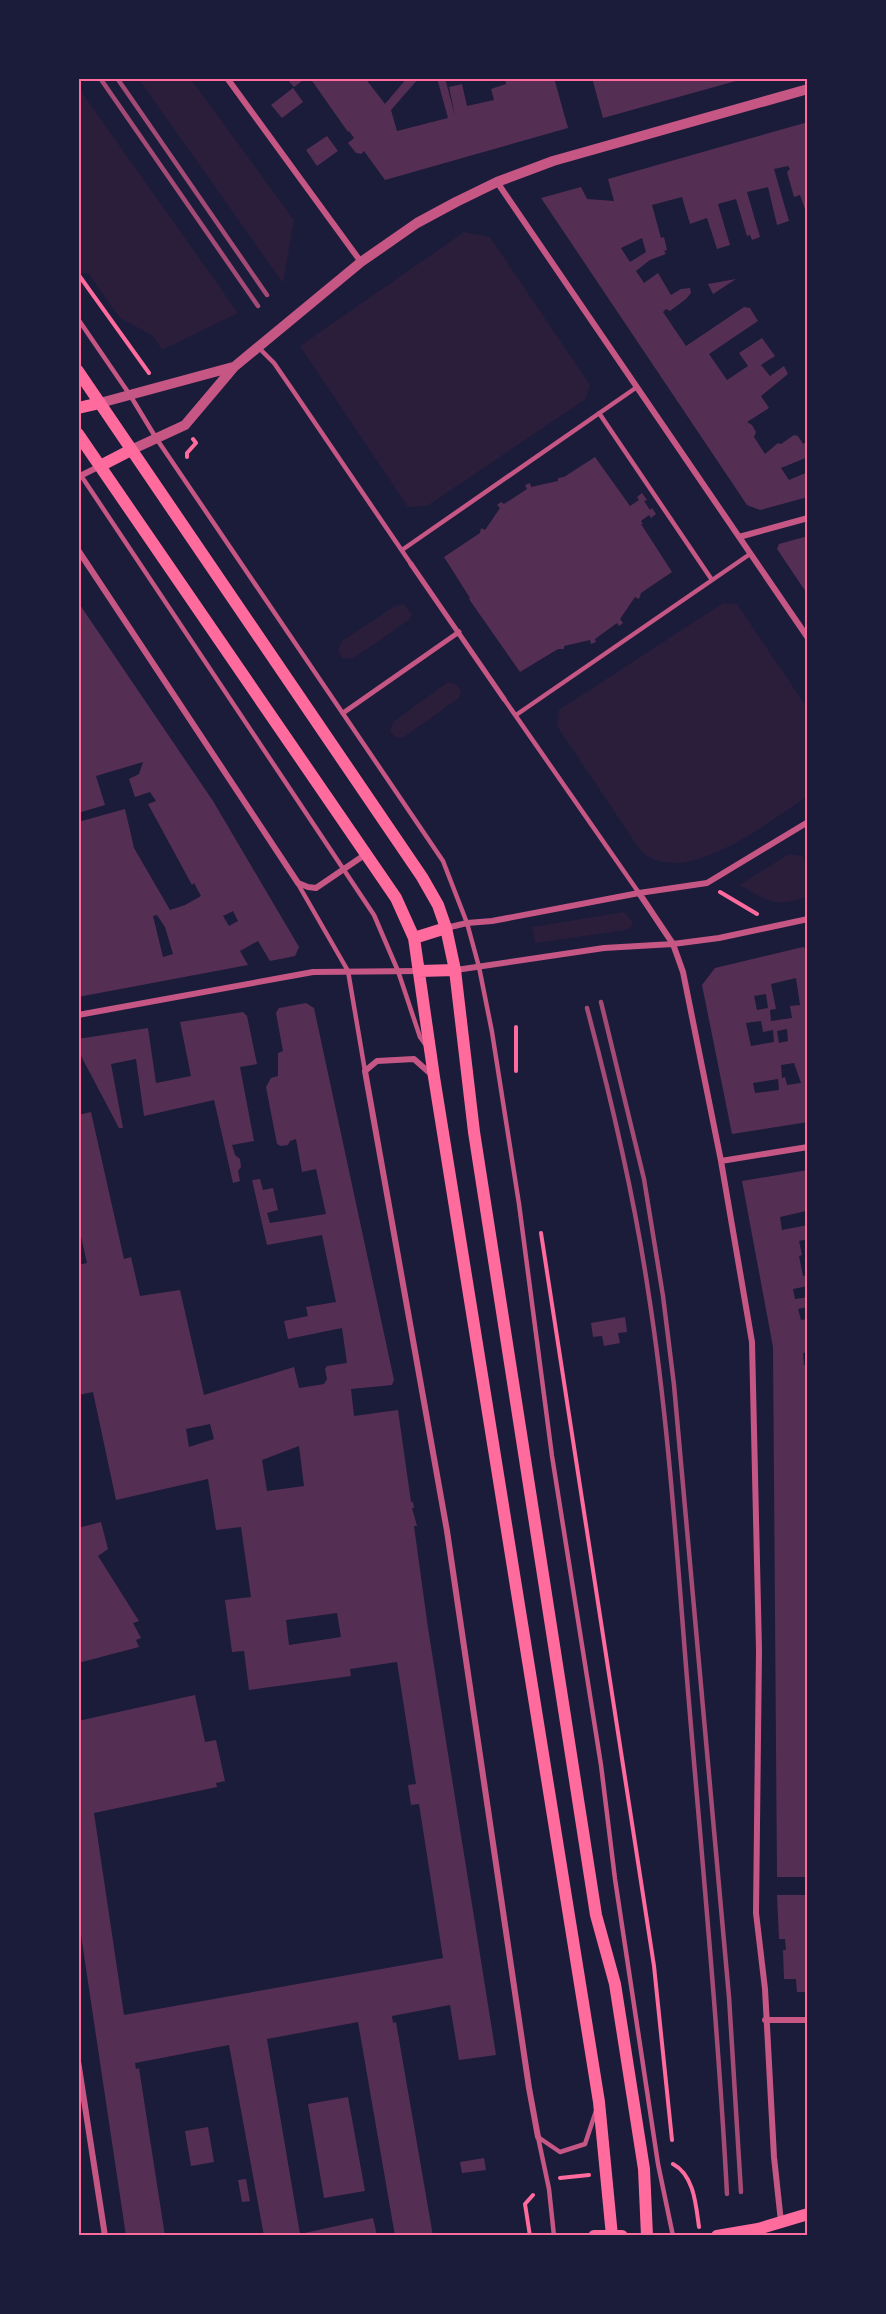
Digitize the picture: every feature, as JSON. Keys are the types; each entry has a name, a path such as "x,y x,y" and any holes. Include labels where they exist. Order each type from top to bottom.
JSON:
{"main road":[{"path":"78,371 422,878 438,905 446,928 455,970 474,1132 596,1915 615,1984 644,2169 647,2236"},
{"path":"78,408 100,403"},
{"path":"78,434 396,898 414,938 434,1077 599,2102 615,2236 594,2236"},
{"path":"100,466 131,450"},
{"path":"414,938 446,928"},
{"path":"420,971 455,970"},
{"path":"717,2236 758,2229 808,2214"}],"street":[{"path":"227,78 361,262"},
{"path":"131,450 184,424 234,367 361,262 417,223 497,182 553,161 808,89"},
{"path":"497,182 808,638"},
{"path":"100,403 234,367"},
{"path":"79,474 100,466"},
{"path":"739,537 808,518"},
{"path":"78,550 298,883 316,888 366,854"},
{"path":"411,564 504,699"},
{"path":"343,713 459,632"},
{"path":"446,928 707,883 808,822"},
{"path":"639,893 673,944 683,972 721,1161 752,1342 759,1650 756,1913 765,1989 774,2157 782,2223"},
{"path":"455,970 604,948 673,944 719,938 808,919"},
{"path":"78,1016 313,972 420,971"},
{"path":"434,1077 414,1059 377,1061 365,1071 447,1531 538,2137"},
{"path":"721,1161 808,1147"},
{"path":"765,2019 808,2020"},
{"path":"78,2061 105,2236"}],"lane":[{"path":"78,319 443,861 467,923 479,967 492,1032 494,1059 519,1204 552,1456 601,1765 615,1879 658,2164 673,2236"},
{"path":"259,348 274,363 411,564"},
{"path":"402,550 637,387"},
{"path":"599,413 712,580"},
{"path":"79,474 374,915 398,970 420,1038 431,1054"},
{"path":"516,715 750,554"},
{"path":"504,699 639,893"},
{"path":"298,883 348,971 365,1071"},
{"path":"538,2137 560,2152 585,2144 599,2102"},
{"path":"538,2137 547,2179 554,2236"}],"path":[{"path":"78,274 160,388"},
{"path":"190,434 196,443 187,453 187,459 192,466"},
{"path":"707,883 741,906 778,924"},
{"path":"516,1027 518,1081"},
{"path":"539,1223 654,1966 672,2141"},
{"path":"674,2153 675,2164 684,2172 691,2187 701,2236"},
{"path":"530,2236 525,2204 547,2179 607,2174"}],"shaded area":[{"path":"138,78 190,78 294,220 283,283"},
{"path":"78,87 238,313 162,350 153,336 120,318 88,273 78,274"},
{"path":"464,232 490,237 590,385 586,399 427,506 408,507 300,346"},
{"path":"723,603 737,604 808,709 808,796 726,848 702,858 679,863 658,861 640,850 557,726 559,710"},
{"path":"403,604 412,614 409,620 352,659 342,658 338,650 342,641 395,606"},
{"path":"448,682 457,685 461,691 459,698 404,737 397,738 390,732 393,722"},
{"path":"789,854 802,856 808,867 808,896 787,902 772,901 739,885"},
{"path":"624,912 633,922 626,930 535,943 532,927"}],"building":[{"path":"286,78 306,78 294,87"},
{"path":"310,78 365,78 385,104 407,78 419,78 391,110 397,131 448,118 437,78 445,78 455,116 449,87 462,84 467,106 494,100 491,89 506,84 505,78 513,78 515,82 515,78 554,78 568,128 385,180 364,151 361,154 356,153 348,143 354,138"},
{"path":"592,78 743,78 743,79 603,118"},
{"path":"293,88 303,102 282,118 271,105"},
{"path":"808,122 808,208 805,209 800,195 794,197 787,172 790,169 788,166 774,169 789,221 777,225 768,187 747,192 760,237 752,240 750,235 747,236 736,199 718,204 730,245 717,249 707,218 690,224 682,197 652,205 661,238 664,237 667,250 664,251 666,254 650,260 636,271 644,283 658,273 671,295 681,289 690,288 691,293 686,299 670,311 666,309 663,312 686,346 744,307 750,308 758,321 709,354 727,380 748,366 739,353 762,338 775,356 761,365 770,376 784,366 788,374 761,396 769,408 747,422 756,432 754,437 765,454 778,443 781,444 794,435 798,436 803,444 808,441 808,457 781,468 789,480 808,472 808,497 760,510 747,505 541,198 581,187 587,199 614,201 608,179","holes":["642,238 646,252 630,262 621,248"]},
{"path":"327,136 338,151 317,166 306,150"},
{"path":"736,279 713,294 708,284"},
{"path":"595,457 630,506 639,500 637,497 642,493 647,500 644,501 656,514 651,518 649,515 641,521 643,524 641,524 672,572 641,593 639,599 635,597 620,619 623,623 619,626 617,623 595,639 596,642 591,644 590,640 564,646 564,649 558,649 520,672 469,599 444,557 480,533 481,528 485,530 500,508 497,505 501,502 504,504 527,489 525,485 530,483 531,487 558,481 558,478 564,477"},
{"path":"808,536 808,595 777,549 779,544"},
{"path":"78,602 213,801 299,947 295,956 270,961 258,941 240,951 248,965 78,997 78,822 125,809 134,848 170,910 201,896 194,883 192,885 148,804 156,801 150,792 135,797 129,779 139,774 143,762 96,776 105,805 78,813","holes":["233,911 238,921 229,926 223,916","157,915 165,927 173,954 163,957 153,916"]},
{"path":"803,947 808,950 808,1122 732,1134 702,985 715,968","holes":["796,978 800,1005 790,1006 792,1018 771,1021 770,1010 776,1009 771,984","766,994 768,1008 757,1010 754,996","761,1021 763,1032 773,1030 774,1042 751,1046 746,1023","787,1029 788,1041 779,1043 777,1031","794,1063 801,1083 787,1085 785,1077 782,1078 781,1065","778,1079 779,1090 755,1093 753,1083"]},
{"path":"306,1003 314,1008 394,1380 392,1385 351,1389 354,1416 398,1410 411,1502 413,1502 414,1508 412,1508 417,1526 414,1526 428,1628 496,2055 459,2060 450,2005 392,2016 393,2023 396,2022 433,2236 395,2236 358,2022 267,2039 300,2234 373,2218 377,2236 264,2236 229,2045 135,2063 136,2069 139,2068 165,2236 126,2236 78,1915 78,1721 195,1695 205,1742 216,1740 225,1781 216,1783 217,1787 94,1813 124,2015 443,1958 419,1804 411,1805 408,1785 416,1784 397,1662 350,1669 351,1676 249,1690 244,1651 232,1652 225,1600 251,1597 241,1527 216,1530 208,1479 116,1500 93,1392 78,1395 78,1265 87,1263 78,1223 78,1115 91,1112 124,1259 131,1257 140,1296 180,1290 204,1395 294,1367 299,1388 324,1384 327,1379 325,1369 327,1366 347,1363 342,1328 288,1339 284,1321 308,1316 306,1307 336,1302 322,1235 267,1245 252,1180 260,1179 263,1190 273,1188 278,1210 267,1213 270,1223 326,1214 316,1169 302,1172 296,1139 290,1141 288,1145 277,1144 266,1087 271,1078 278,1076 278,1053 283,1051 276,1013 279,1008","holes":["210,1424 214,1439 189,1447 186,1429","299,1446 304,1486 267,1491 262,1460","337,1613 341,1637 289,1645 286,1620"]},
{"path":"243,1012 247,1016 257,1064 240,1067 254,1141 232,1145 235,1155 240,1159 241,1167 238,1171 240,1181 233,1183 214,1100 144,1116 136,1059 111,1064 123,1128 119,1128 80,1054 78,1039 148,1028 156,1083 191,1076 180,1022"},
{"path":"808,1170 808,1218 806,1211 780,1217 782,1230 808,1225 808,1239 799,1241 802,1255 799,1256 803,1276 808,1275 808,1286 793,1289 795,1299 808,1297 808,1307 798,1309 801,1320 808,1319 808,1331 805,1331 808,1352 803,1353 804,1365 808,1365 808,1451 805,1452 808,1857 805,1857 806,1877 777,1877 773,1347 742,1181"},
{"path":"625,1317 627,1332 618,1333 620,1343 604,1346 602,1336 593,1337 591,1323"},
{"path":"101,1522 108,1549 98,1556 139,1621 133,1623 141,1638 136,1640 139,1647 78,1663 78,1528"},
{"path":"777,1895 808,1895 808,1992 797,1992 796,1979 784,1979 783,1950 786,1950 785,1939 779,1939"},
{"path":"348,2097 365,2191 324,2198 308,2104"},
{"path":"208,2127 214,2162 191,2166 185,2131"},
{"path":"484,2158 486,2170 462,2173 460,2162"},
{"path":"246,2179 250,2201 242,2202 238,2180"}],"railway":[{"path":"100,78 258,306"},
{"path":"117,78 267,295"},
{"path":"601,1002 644,1179 663,1296 674,1385 729,1997 741,2192"},
{"path":"587,1008 614,1113 636,1219 662,1390 709,1942 727,2194"}]}
